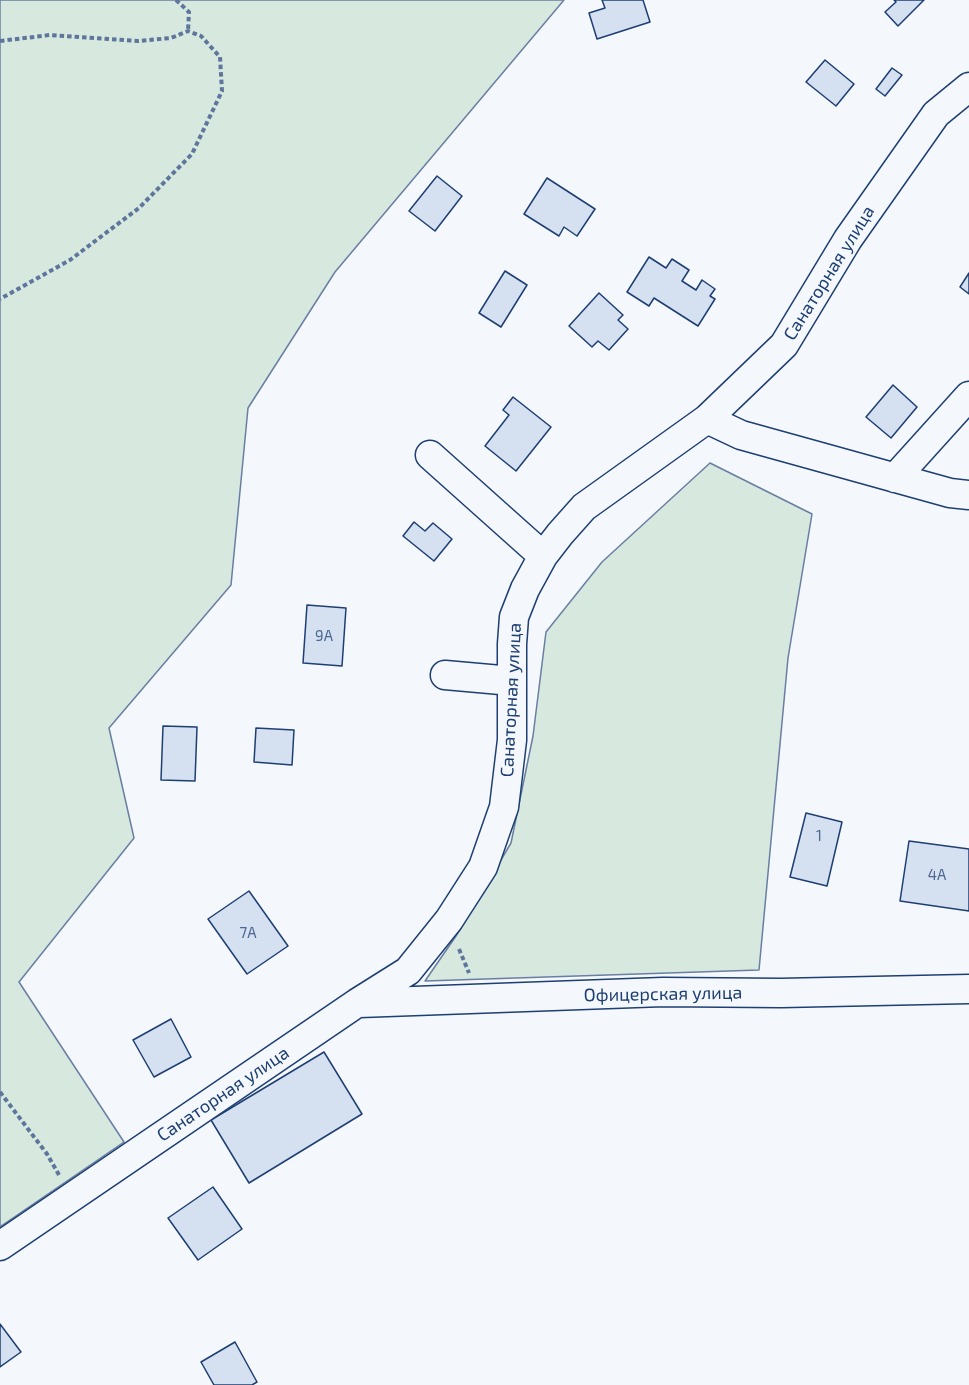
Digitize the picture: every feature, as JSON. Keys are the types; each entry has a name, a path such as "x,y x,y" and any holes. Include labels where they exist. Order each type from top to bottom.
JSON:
{"street":[{"name":"Санаторная улица","path":"0,1246 357,1003 408,971 449,920 483,867 504,807 512,740 514,617 525,589 543,556 584,507 707,419 784,345 848,239 936,114 969,87"},
{"path":"895,478 969,396"},
{"path":"707,419 741,435 950,493 969,495"},
{"path":"430,454 543,556"},
{"path":"445,675 512,681"},
{"name":"Офицерская улица","path":"357,1003 663,992 781,993 969,989"}],"path":[{"path":"176,0 189,12 188,31"},
{"path":"0,41 50,35 138,41 171,38 188,31 201,36 220,57 222,91 192,153 140,208 70,260 0,299"},
{"path":"449,920 465,965 483,999"},
{"path":"0,1092 47,1154 71,1197"}],"shaded area":[{"path":"0,0 564,0 335,272 248,408 231,585 109,728 134,838 19,982 124,1142 0,1227"},
{"path":"710,463 812,514 788,658 759,970 425,981 456,936 511,843 533,736 546,632 602,562"}],"building":[{"path":"602,0 643,0 650,22 597,39 589,13 605,8"},
{"path":"894,0 924,0 898,26 885,12 896,2"},
{"path":"825,60 854,84 836,106 806,82"},
{"path":"892,68 902,75 885,96 876,89"},
{"path":"437,176 462,196 435,231 409,211"},
{"path":"547,178 595,209 577,236 564,227 559,236 524,214"},
{"path":"649,257 666,268 672,259 689,270 682,281 696,290 702,280 715,289 710,296 715,299 698,326 654,298 649,306 627,292"},
{"path":"505,271 527,285 501,327 479,313"},
{"path":"969,273 969,294 960,287"},
{"path":"599,293 623,315 618,320 628,329 609,350 598,341 592,347 569,326"},
{"path":"893,385 917,407 891,438 866,417"},
{"path":"513,397 551,427 516,471 485,446 509,415 503,410"},
{"path":"414,522 425,531 433,523 452,539 434,561 403,536"},
{"path":"307,605 346,608 342,666 303,663"},
{"path":"163,726 197,727 195,781 161,780"},
{"path":"256,728 294,730 292,765 254,762"},
{"path":"806,813 842,822 827,886 790,877"},
{"path":"909,841 969,849 969,911 900,901"},
{"path":"249,891 288,946 247,974 208,919"},
{"path":"171,1019 191,1057 154,1077 133,1040"},
{"path":"324,1052 362,1114 249,1183 211,1120"},
{"path":"213,1187 242,1229 198,1260 168,1218"},
{"path":"0,1324 21,1352 0,1367"},
{"path":"235,1342 257,1382 252,1385 214,1385 201,1362"}]}
